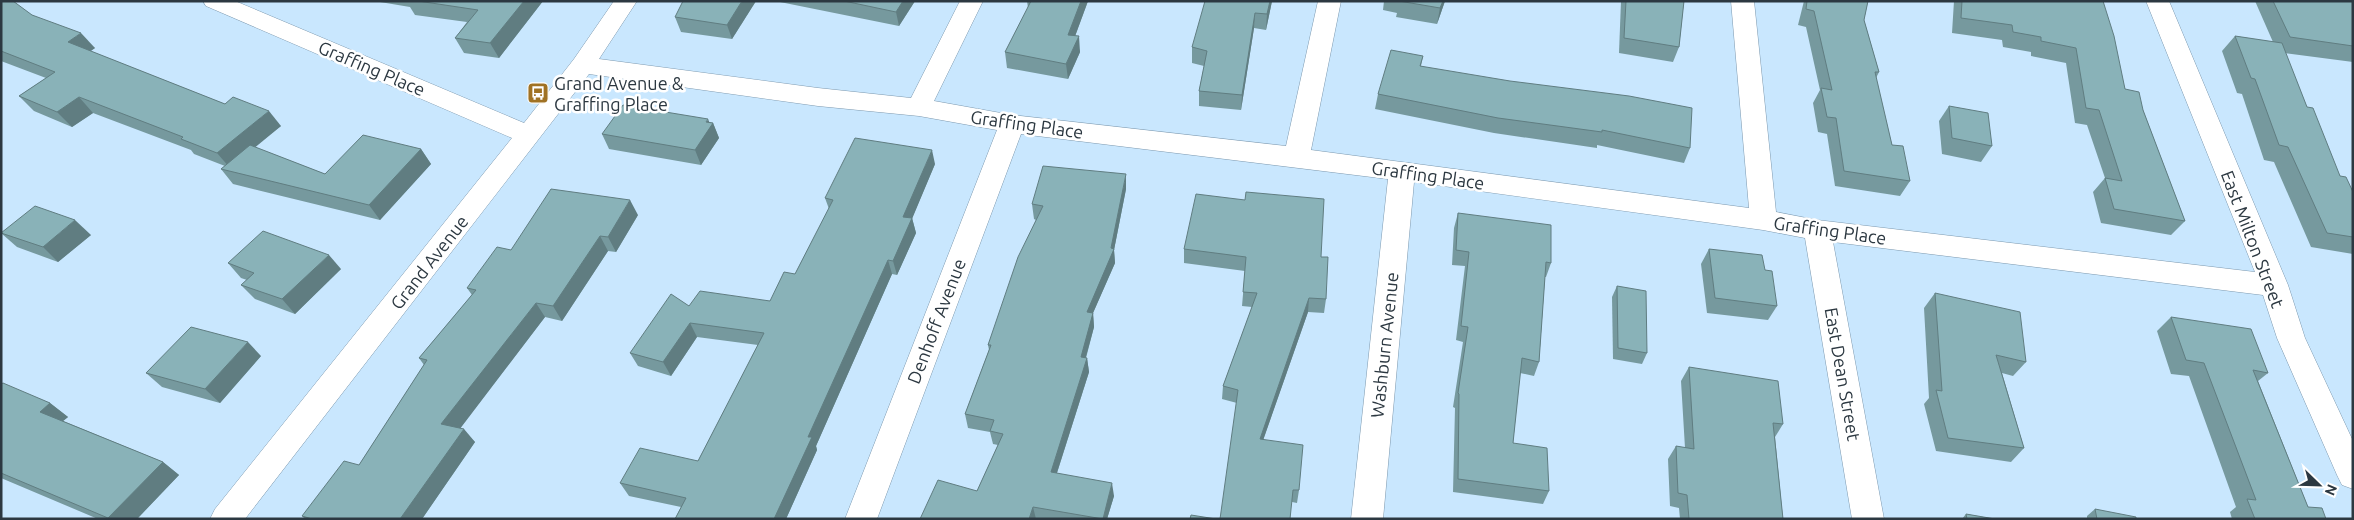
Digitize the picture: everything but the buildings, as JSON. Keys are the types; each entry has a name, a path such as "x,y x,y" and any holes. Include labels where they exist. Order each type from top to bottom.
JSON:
{"street":[{"name":"Graffing Place","path":"214,1 529,135"},
{"name":"Grand Avenue","path":"226,519 529,135 583,65 626,1"},
{"path":"920,107 972,1"},
{"path":"1297,157 1330,1"},
{"path":"1742,1 1763,220"},
{"name":"East Milton Street","path":"2157,1 2274,285 2291,338 2353,475"},
{"name":"Graffing Place","path":"583,65 818,97 920,107 1012,124 1297,157 1763,220 1817,230 2274,285"},
{"name":"Denhoff Avenue","path":"861,519 1012,124"},
{"name":"Washburn Avenue","path":"1367,519 1402,172"},
{"name":"East Dean Street","path":"1817,230 1868,519"}],"place":[{"name":"Grand Avenue & Graffing Place","path":"538,93"}]}
